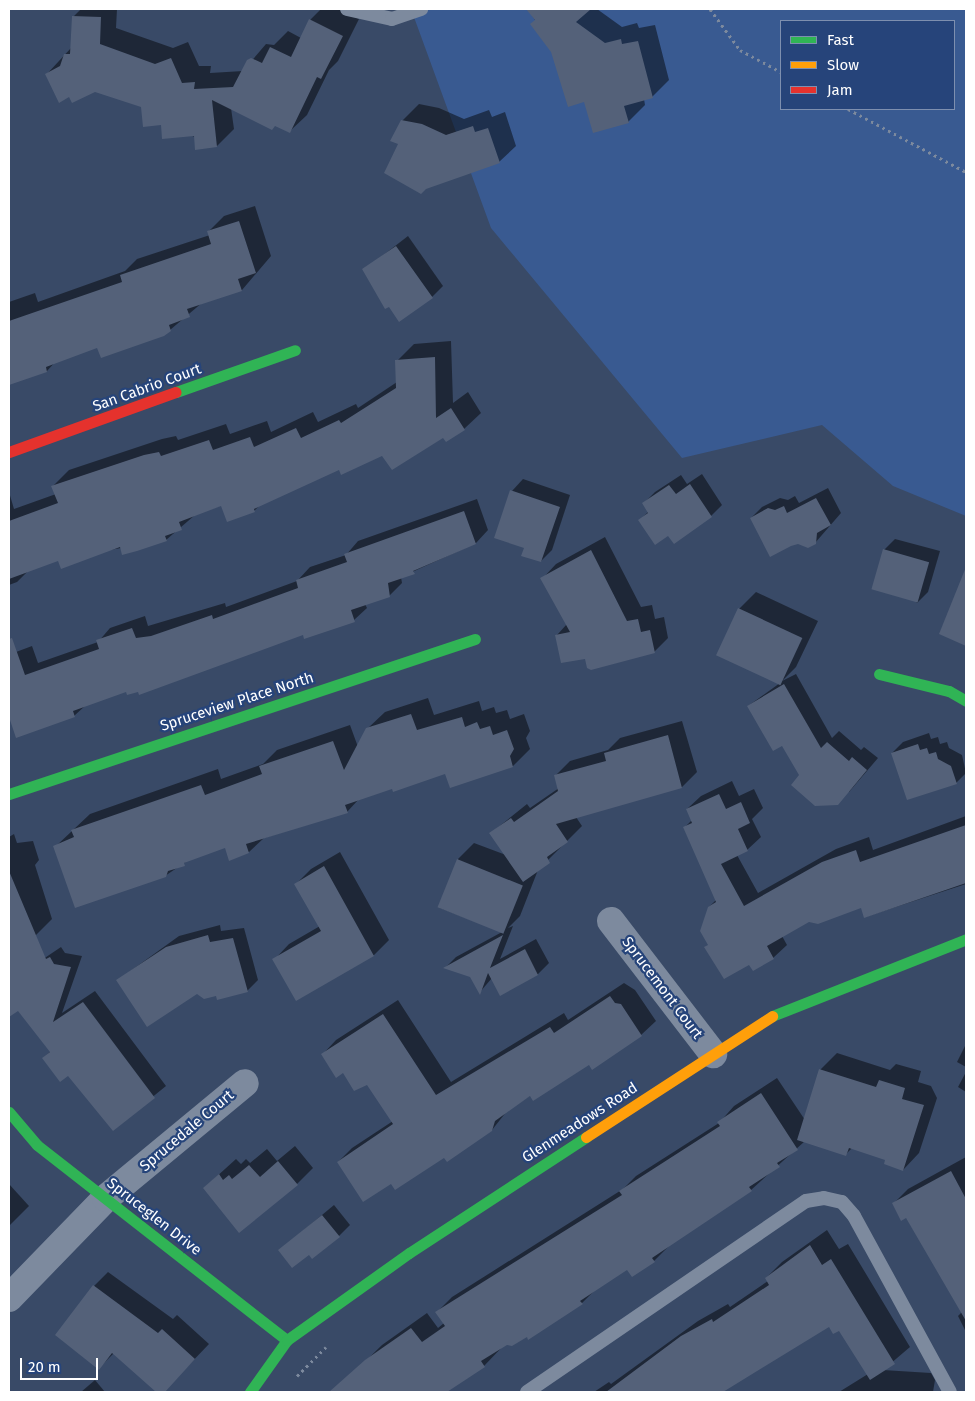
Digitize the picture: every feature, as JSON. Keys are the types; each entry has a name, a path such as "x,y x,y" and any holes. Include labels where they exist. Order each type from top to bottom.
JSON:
{"street":[{"name":"San Cabrio Court","path":"9,452 295,350"},
{"name":"Spruceview Place North","path":"9,794 474,639"},
{"path":"879,674 949,691 966,700"},
{"name":"Sprucemont Court","path":"611,921 713,1054"},
{"name":"Glenmeadows Road","path":"250,1392 287,1340 409,1253 779,1012 966,939"},
{"name":"Sprucedale Court","path":"9,1298 106,1198 245,1083"},
{"name":"Spruceglen Drive","path":"9,1112 37,1144 287,1340"}],"lane":[{"path":"347,9 392,19 422,9"},
{"path":"526,1392 806,1201 824,1198 842,1202 854,1216 950,1392"}],"path":[{"path":"710,9 740,50 780,71"},
{"path":"850,110 966,172"}],"shaded area":[{"path":"411,9 966,9 966,516 893,486 822,425 682,458 491,228"}],"building":[{"path":"526,9 591,9 576,22 605,43 621,39 622,44 638,41 653,98 624,106 629,123 593,133 584,102 568,107 551,52 530,24 535,20"},
{"path":"72,16 101,17 100,44 155,64 171,58 182,83 195,82 194,89 233,87 247,60 251,58 262,63 270,47 291,57 309,19 343,36 321,79 317,77 290,133 275,126 272,130 212,100 217,147 195,150 194,136 162,139 161,125 143,127 141,107 95,92 72,103 69,97 59,103 45,74 60,66 64,54 70,54"},
{"path":"401,120 422,124 446,135 473,126 475,132 488,128 500,163 426,189 421,194 384,173 398,144 390,141"},
{"path":"239,221 256,273 238,279 242,291 187,309 190,317 169,325 171,331 164,336 101,358 97,348 46,367 47,372 9,385 9,321 122,282 120,275 211,244 207,231"},
{"path":"396,246 433,298 399,322 389,307 385,309 362,269"},
{"path":"435,357 436,418 451,408 465,430 446,442 443,438 392,470 382,456 341,475 339,470 254,509 255,512 227,522 221,506 179,522 182,530 165,536 167,541 137,551 122,555 120,547 61,569 58,561 9,579 9,521 58,503 51,486 144,455 159,452 161,456 209,440 213,450 250,437 254,447 296,428 301,438 339,420 341,423 396,388 395,360"},
{"path":"690,484 712,517 674,544 668,536 655,545 638,520 648,513 642,503 669,485 676,494"},
{"path":"510,490 560,507 541,562 521,556 524,548 494,538"},
{"path":"816,498 831,525 817,533 816,544 808,548 798,544 770,557 750,518 768,508 775,510 784,506 787,513"},
{"path":"464,511 476,544 413,571 415,574 388,583 390,597 351,610 355,622 304,639 303,635 139,695 138,692 127,695 126,692 73,711 75,717 16,738 9,717 9,639 12,638 25,675 99,649 96,640 132,628 136,638 151,636 212,615 213,619 298,588 296,580 347,562 344,554"},
{"path":"883,549 929,562 918,603 871,589"},
{"path":"591,550 627,621 638,619 641,632 650,630 655,653 591,670 587,668 585,659 561,663 555,635 570,632 540,578"},
{"path":"966,567 966,646 939,634"},
{"path":"738,608 802,638 780,685 716,655"},
{"path":"784,684 821,748 827,742 849,761 852,757 867,770 838,805 815,806 791,785 799,775 782,746 773,751 747,706"},
{"path":"411,714 417,730 462,717 465,727 477,722 480,729 490,726 493,735 507,730 514,749 510,756 513,767 450,788 445,774 393,792 392,789 345,805 348,813 246,844 249,853 229,861 225,848 184,863 185,866 168,871 166,877 75,908 53,846 74,837 71,830 201,785 205,795 262,774 259,766 333,741 344,770 366,728"},
{"path":"668,735 682,788 556,824 568,842 547,857 550,863 523,882 489,833 511,818 514,822 558,791 554,775 606,761 604,753"},
{"path":"918,744 920,750 927,748 929,754 936,752 938,759 951,766 957,784 907,800 891,753"},
{"path":"719,794 726,809 741,802 750,823 738,829 748,851 721,864 744,906 822,862 856,850 860,862 966,825 966,883 864,918 861,908 818,924 809,922 767,946 774,959 753,971 749,965 724,979 704,947 708,945 700,931 708,907 716,902 683,827 692,823 686,809"},
{"path":"457,859 523,886 503,934 438,907"},
{"path":"324,866 374,956 296,1001 272,959 321,931 294,884"},
{"path":"9,871 46,959 50,957 54,964 71,967 53,1022 83,1002 155,1098 113,1131 68,1076 60,1082 42,1058 50,1052 18,1011 9,1017"},
{"path":"208,935 210,942 233,938 248,992 217,1000 216,996 204,999 197,994 147,1027 116,980 166,947"},
{"path":"503,935 490,968 525,949 538,975 500,996 488,973 480,995 470,977 443,968"},
{"path":"610,996 615,1003 621,1004 642,1036 592,1070 589,1065 533,1101 530,1096 495,1121 492,1131 447,1162 444,1158 395,1190 391,1184 363,1202 337,1162 393,1124 367,1085 354,1091 343,1073 336,1078 321,1054 383,1014 436,1095 550,1027 554,1033"},
{"path":"819,1069 876,1087 879,1080 905,1088 902,1099 924,1105 903,1171 884,1164 885,1160 849,1148 846,1156 797,1140"},
{"path":"761,1093 798,1150 777,1163 780,1167 749,1187 752,1191 652,1258 655,1262 632,1277 627,1270 580,1301 583,1304 528,1340 527,1337 512,1346 507,1345 481,1361 485,1367 447,1392 329,1392 365,1360 411,1328 422,1342 445,1326 435,1312 622,1195 619,1191 720,1126 717,1122"},
{"path":"278,1161 298,1185 239,1233 203,1188 219,1174 223,1180 229,1175 232,1179 249,1165 260,1177"},
{"path":"951,1171 966,1199 966,1321 906,1218 901,1221 892,1203"},
{"path":"322,1215 340,1237 312,1259 309,1255 292,1268 278,1250"},
{"path":"810,1245 822,1265 831,1259 895,1364 870,1380 839,1331 833,1334 829,1327 723,1392 606,1392 681,1336 712,1319 713,1322 769,1285 765,1278"},
{"path":"93,1285 158,1333 162,1329 195,1359 165,1392 156,1392 112,1353 99,1370 55,1335"}],"traffic: fast":[{"path":"176,392 295,350"},
{"path":"9,794 475,639"},
{"path":"879,674 949,691 966,701"},
{"path":"772,1016 966,939"},
{"path":"9,1112 37,1145 287,1340"},
{"path":"250,1392 287,1340 409,1253 586,1137"}],"traffic: slow":[{"path":"586,1137 772,1016"}],"traffic: jam":[{"path":"9,452 176,392"}]}
